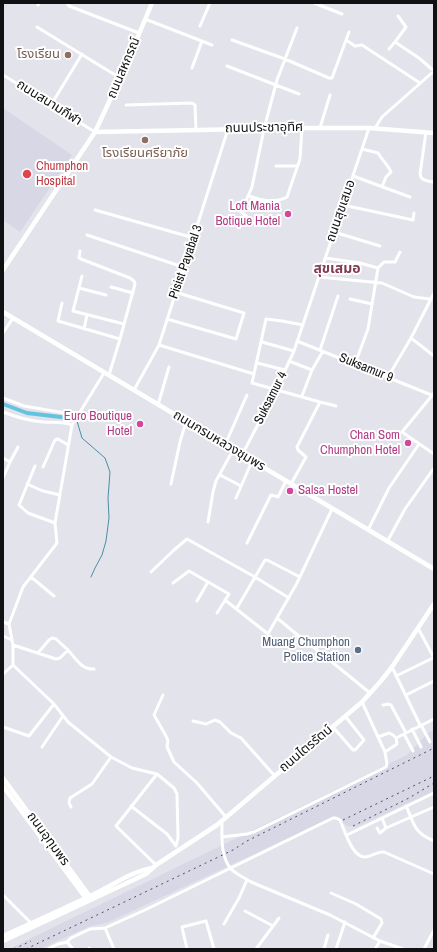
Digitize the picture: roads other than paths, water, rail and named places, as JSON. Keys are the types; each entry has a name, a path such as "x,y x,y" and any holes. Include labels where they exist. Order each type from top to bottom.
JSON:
{"street":[{"path":"67,3 69,6 139,33"},
{"name":"ถนนสหกรณ์","path":"3,270 95,132 152,3"},
{"path":"200,26 210,3"},
{"path":"314,3 342,14"},
{"path":"389,49 406,27 398,16"},
{"path":"145,20 212,45"},
{"path":"37,27 120,78"},
{"path":"250,219 241,212 249,196 259,158 264,129 276,85 297,28"},
{"path":"232,40 285,59 328,78 332,78 349,32"},
{"path":"346,40 355,46 362,45 420,83"},
{"path":"192,68 202,41"},
{"path":"375,128 382,117 434,71 419,58 395,42"},
{"path":"51,105 82,54"},
{"path":"227,66 299,94"},
{"name":"ถนนสนามกีฬา","path":"3,75 95,132"},
{"path":"320,128 330,95"},
{"path":"126,105 192,103 195,105 196,130"},
{"path":"249,196 260,201 282,200 287,197 300,159 302,128"},
{"name":"ถนนสุขเสมอ","path":"297,340 369,128"},
{"name":"ถนนประชาอุทิศ","path":"95,132 375,128 434,133"},
{"name":"Pisist Payabal 3","path":"134,390 159,345 228,129"},
{"path":"426,132 421,177 425,181 434,182"},
{"path":"362,148 378,153 383,162 391,170 382,187"},
{"path":"276,166 297,166"},
{"path":"353,176 410,196"},
{"path":"343,205 413,220 414,212"},
{"path":"95,210 194,238"},
{"path":"334,232 380,246"},
{"path":"87,235 183,266"},
{"path":"80,251 79,258 81,260 134,281 135,284 120,339 106,374 72,424 55,523 57,543 23,587 9,624 13,645 13,665 54,704 63,716 111,757 132,768 157,774 174,788 176,794 178,848"},
{"path":"355,364 368,329 378,268 384,262 396,262 400,252"},
{"path":"325,258 360,263 378,268"},
{"path":"82,276 73,311 124,324"},
{"path":"319,277 376,282 414,297 430,299"},
{"path":"111,287 133,293"},
{"path":"79,288 106,295"},
{"path":"167,319 236,339 244,313 175,292"},
{"path":"388,377 411,338 434,293"},
{"path":"302,396 312,370 322,351 338,296"},
{"path":"350,299 372,304"},
{"path":"62,303 58,321 120,339"},
{"name":"ถนนกรมหลวงชุมพร","path":"3,312 434,569"},
{"path":"84,329 88,315"},
{"path":"3,332 12,318"},
{"path":"303,325 266,320 252,383 336,406"},
{"path":"411,338 434,356"},
{"name":"Suksamur 9","path":"297,340 433,395"},
{"name":"Suksamur 4","path":"242,455 286,370 297,340"},
{"path":"262,342 294,351"},
{"path":"159,345 254,374"},
{"path":"290,361 312,370"},
{"path":"257,362 286,370"},
{"path":"158,405 169,367"},
{"path":"225,445 247,395"},
{"path":"433,395 402,432 434,454"},
{"path":"3,398 24,406 77,416"},
{"path":"247,543 271,495 278,497 306,456 298,450 297,447 320,402"},
{"path":"3,412 25,419 42,422 64,422 72,424"},
{"path":"171,484 186,422"},
{"path":"43,467 55,440 58,439 68,444"},
{"path":"368,530 389,488 418,444"},
{"path":"3,478 18,447"},
{"path":"208,522 213,492 233,450"},
{"path":"3,458 10,462"},
{"path":"236,498 252,461"},
{"path":"35,466 19,503 21,508 28,513 55,523"},
{"path":"387,542 405,509 434,468"},
{"path":"220,475 241,486"},
{"path":"27,484 43,491 60,495"},
{"path":"225,600 268,634 300,577 332,508"},
{"path":"151,572 187,539 289,598"},
{"path":"237,608 265,560 268,560 300,577"},
{"path":"173,583 189,571 229,594 217,613"},
{"path":"31,577 54,596"},
{"path":"197,601 208,582"},
{"name":"ถนนไตรรัตน์","path":"89,899 140,871 152,868 178,848 217,825 274,775 362,702 392,667 434,604"},
{"path":"277,618 306,642"},
{"path":"3,622 9,624"},
{"path":"396,676 434,658 418,628"},
{"path":"3,636 12,640"},
{"path":"38,653 49,640 52,638 56,639 83,667 94,669"},
{"path":"13,645 58,659 68,650"},
{"path":"311,645 370,694"},
{"path":"3,674 13,665"},
{"path":"392,667 430,742"},
{"path":"406,695 434,681"},
{"path":"164,695 154,715 166,736 168,741 167,747 174,762 197,783 224,819 222,837 225,857 231,869 247,880 345,922 373,938 403,949"},
{"path":"222,837 254,832 386,767 385,752 362,702"},
{"path":"3,727 29,736 54,704"},
{"path":"383,705 392,704 413,751"},
{"path":"42,747 63,716"},
{"path":"332,726 353,750 355,750 364,740 345,716"},
{"path":"396,738 434,719"},
{"path":"193,721 206,724 215,720 220,722 231,733 241,738 274,775"},
{"path":"412,729 421,747"},
{"path":"378,736 389,733 393,734 396,738 397,742 395,746 385,752"},
{"path":"71,807 69,803 70,798 82,792 92,784 111,757"},
{"path":"156,865 117,828 117,824 157,774"},
{"name":"ถนนอุทุมพร","path":"3,778 89,899"},
{"name":"ถนนอุทุมพร","path":"3,786 89,899"},
{"path":"347,835 434,793"},
{"path":"131,806 167,834 178,848"},
{"path":"406,806 419,833 434,841"},
{"path":"377,828 380,833 386,828 434,808"},
{"path":"48,949 58,944 67,942 71,938 90,929 105,928 231,869 333,818 340,820 353,849 362,856 384,852 434,874"},
{"path":"382,818 386,828"},
{"path":"224,924 240,898 247,880"},
{"path":"331,893 356,904 381,919 382,923 373,938"},
{"path":"3,894 31,924"},
{"path":"3,937 89,899"},
{"path":"3,937 89,899"},
{"path":"245,910 273,926"},
{"path":"256,949 279,918"},
{"path":"187,949 182,927 206,921 214,949"},
{"path":"336,949 345,922"},
{"path":"105,928 114,949"},
{"path":"424,949 434,930"},
{"path":"324,949 328,935"},
{"path":"375,949 380,941"},
{"path":"67,942 73,949"}],"waterway":[{"path":"3,404 27,413 69,418"},
{"path":"69,418 77,421 82,438 105,458 110,472 108,498 109,518 106,541 102,555 91,577"}],"railway":[{"path":"26,949 233,850 247,841 434,748"},
{"path":"343,820 434,776"},
{"path":"353,826 409,798 434,783"},
{"path":"14,949 31,941"}],"place":[{"name":"โรงเรียน","path":"68,55"},
{"name":"โรงเรียนศรียาภัย","path":"145,140"},
{"name":"Chumphon Hospital","path":"27,174"},
{"name":"Loft Mania Botique Hotel","path":"288,214"},
{"name":"Euro Boutique Hotel","path":"140,424"},
{"name":"Chan Som Chumphon Hotel","path":"408,443"},
{"name":"Salsa Hostel","path":"290,491"},
{"name":"Muang Chumphon Police Station","path":"358,650"}],"district":[{"name":"สุขเสมอ","path":"337,269"}]}
